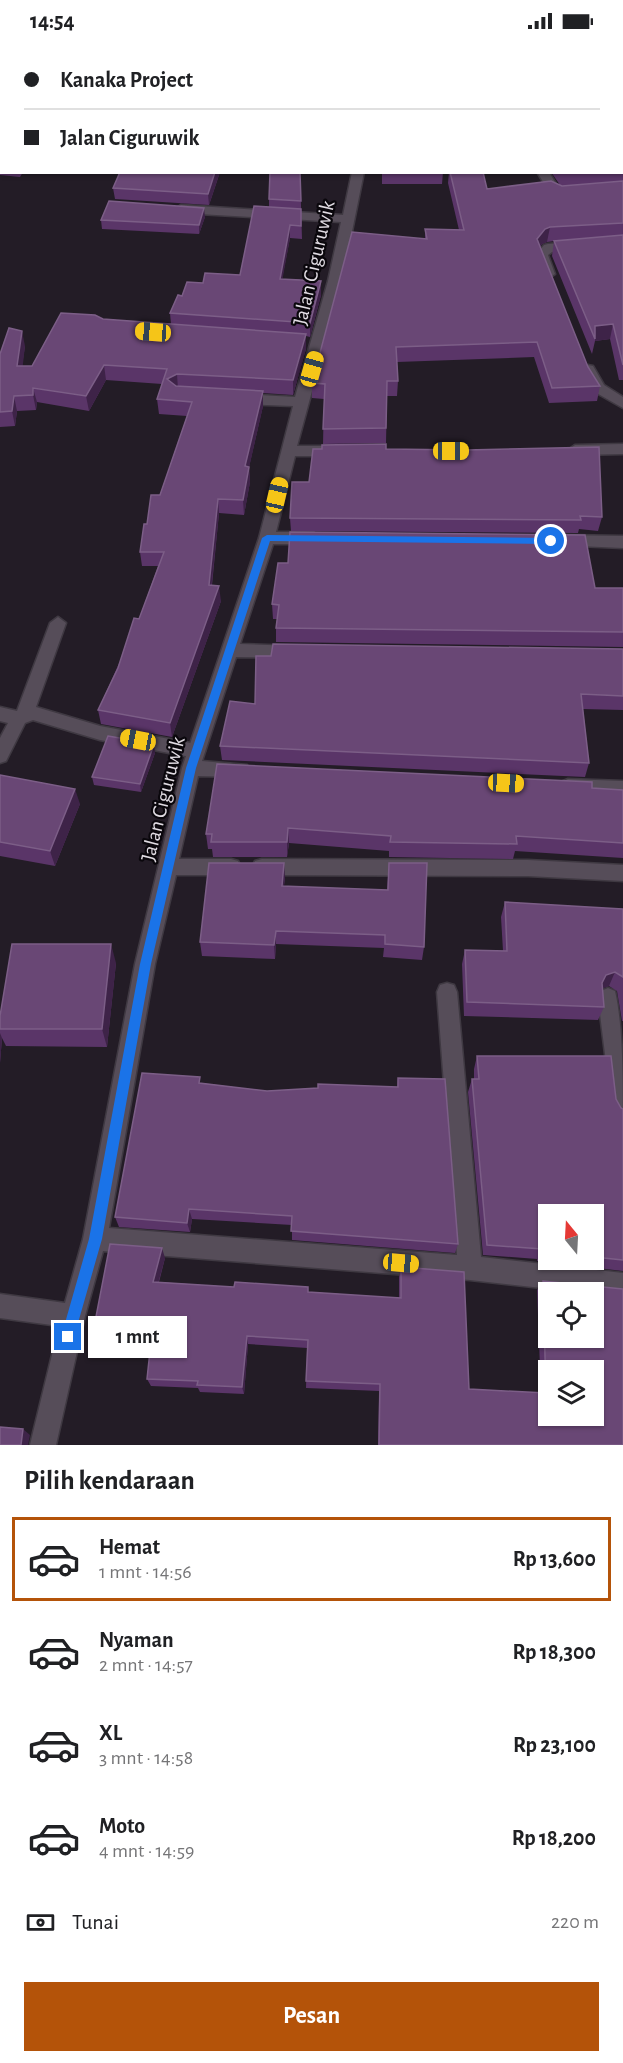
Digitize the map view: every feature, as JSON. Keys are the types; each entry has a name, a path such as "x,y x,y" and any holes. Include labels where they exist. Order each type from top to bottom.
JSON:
{"street":[{"name":"Jalan Ciguruwik","path":"43,1445 73,1316 95,1239 145,964 194,759 267,538 301,402 313,343 350,219 358,174"},
{"path":"544,174 555,192 582,194"},
{"path":"171,208 350,219"},
{"path":"554,286 542,255 543,251 548,248 623,243"},
{"path":"583,358 598,388 609,397 623,402"},
{"path":"226,398 301,402"},
{"path":"565,450 622,452"},
{"path":"288,451 358,451"},
{"path":"267,538 324,538"},
{"path":"551,541 623,542"},
{"path":"0,756 22,716 58,623"},
{"path":"231,650 309,652"},
{"path":"0,714 22,716 32,713 194,759 260,771"},
{"path":"553,786 623,789"},
{"path":"170,867 469,867 623,873"},
{"path":"447,992 470,1268"},
{"path":"608,998 623,1110"},
{"path":"95,1239 470,1268 623,1285"},
{"path":"0,1306 73,1316"}],"building":[{"path":"119,174 214,174 208,194 113,188"},
{"path":"270,174 300,174 301,201 269,199"},
{"path":"450,174 483,174 487,189 551,181 562,186 623,181 623,223 550,227 545,229 537,239 588,367 600,386 552,388 537,342 396,347 398,381 387,381 386,428 323,429 325,384 312,383 352,232 427,239 425,229 464,230"},
{"path":"109,201 204,208 199,225 101,220"},
{"path":"254,206 301,209 301,226 290,225 280,279 321,281 310,323 170,313 178,295 182,296 187,282 203,283 205,273 240,275"},
{"path":"623,235 623,365 613,324 595,326 595,339 554,241"},
{"path":"61,313 95,315 103,319 306,334 293,380 177,374 167,379 176,386 263,391 245,466 249,467 243,500 218,499 209,585 219,586 170,723 98,710 118,668 134,618 139,619 164,552 140,552 144,524 147,524 151,495 160,495 192,402 157,399 167,369 104,365 86,396 33,388 33,395 14,396 12,411 0,412 0,354 9,328 22,331 17,366 32,366"},
{"path":"386,444 386,449 599,447 602,517 580,516 581,520 290,518 292,482 309,482 313,449 322,449 322,445"},
{"path":"290,532 585,535 595,588 623,588 623,632 276,628 279,605 272,604 278,563 288,563"},
{"path":"273,644 623,649 623,696 581,694 589,763 220,746 230,701 255,704 256,656 271,656"},
{"path":"108,736 154,744 140,784 92,777"},
{"path":"217,764 592,782 592,788 623,790 623,843 516,836 517,844 390,842 391,836 288,828 287,842 211,842 212,834 206,834"},
{"path":"0,775 75,789 50,851 0,842"},
{"path":"209,863 284,863 282,886 388,890 389,863 427,863 424,947 385,944 385,935 276,931 274,945 200,942"},
{"path":"505,902 623,909 623,977 615,972 606,975 602,983 604,1007 467,1002 465,950 507,951"},
{"path":"12,944 111,944 102,1029 0,1029 0,1016"},
{"path":"477,1056 611,1056 616,1099 623,1109 623,1260 604,1258 604,1204 538,1204 538,1249 487,1245 472,1079 479,1079"},
{"path":"142,1073 200,1077 199,1083 267,1091 318,1088 318,1084 398,1087 398,1078 445,1079 458,1244 291,1231 292,1216 189,1209 187,1223 115,1217"},
{"path":"110,1244 162,1248 153,1282 234,1287 235,1282 308,1287 308,1292 401,1298 401,1267 464,1272 469,1389 538,1393 538,1426 604,1426 604,1360 545,1360 545,1348 604,1348 604,1287 623,1289 623,1445 379,1445 380,1384 306,1381 308,1340 247,1336 242,1387 197,1385 198,1381 147,1379 152,1332 94,1327"},
{"path":"0,1427 23,1429 21,1445 0,1445"}],"route":[{"path":"68,1337 95,1239 145,964 170,867 191,768 267,538 551,541"}]}
